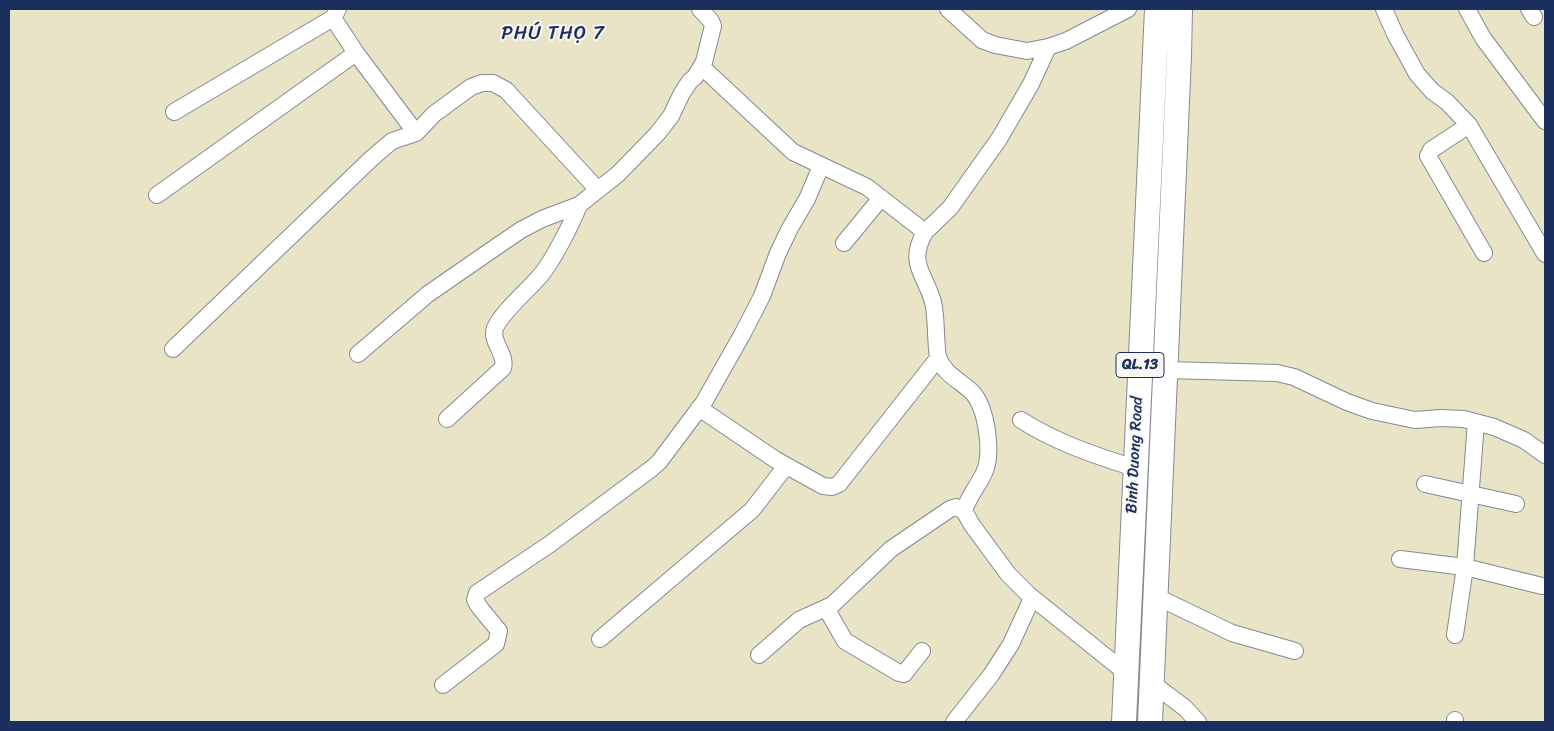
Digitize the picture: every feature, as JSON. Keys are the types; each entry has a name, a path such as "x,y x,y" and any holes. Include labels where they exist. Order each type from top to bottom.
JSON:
{"highway":[{"name":"Binh Duong Road","path":"1124,722 1156,9"},
{"name":"Binh Duong Road","path":"1150,722 1180,9"}],"street":[{"path":"358,354 428,294 521,230 542,219 579,205 618,174 657,134 671,116 682,92 702,67 713,26 700,9"},
{"path":"948,9 982,40 995,45 1028,50 1048,47 1066,41 1128,9"},
{"path":"1384,9 1399,42 1417,74 1432,91 1448,102 1469,125 1545,254"},
{"path":"1467,9 1483,38 1545,121"},
{"path":"174,112 336,13 356,53 416,133"},
{"path":"964,511 966,503 984,474 988,463 989,451 984,417 977,398 946,372 939,360 933,302 918,268 917,249 925,232 950,208 1000,139 1031,84 1048,47"},
{"path":"157,195 356,53"},
{"path":"702,67 793,152 867,187 925,232"},
{"path":"173,349 372,158 392,142 416,133 434,114 471,87 482,83 493,83 506,90 598,190"},
{"path":"1469,125 1431,150 1428,156 1484,252"},
{"path":"442,685 496,644 498,631 475,600 477,593 550,544 651,469 659,462 700,408 762,296 778,253 790,228 808,199 821,166"},
{"path":"844,243 881,198"},
{"path":"447,419 503,368 505,363 494,335 495,329 505,314 542,274 579,205"},
{"path":"700,408 786,466 823,486 832,487 838,484 935,362 939,360"},
{"path":"1166,370 1278,373 1294,377 1372,412 1415,420 1464,419 1494,427 1524,440 1545,455"},
{"path":"1021,420 1087,452 1135,468"},
{"path":"1455,635 1464,567 1476,422"},
{"path":"600,639 752,510 786,466"},
{"path":"1425,484 1516,504"},
{"path":"758,655 799,620 832,605 891,549 950,509 956,507 964,511 1008,574 1032,598 1126,672"},
{"path":"1400,560 1464,567 1542,586"},
{"path":"1155,596 1232,633 1295,651"},
{"path":"954,722 991,675 1011,644 1032,598"},
{"path":"826,608 845,641 899,673 904,674 922,651"},
{"path":"1152,683 1185,708 1198,722"}],"district":[{"name":"PHÚ THỌ 7","path":"553,34"}]}
